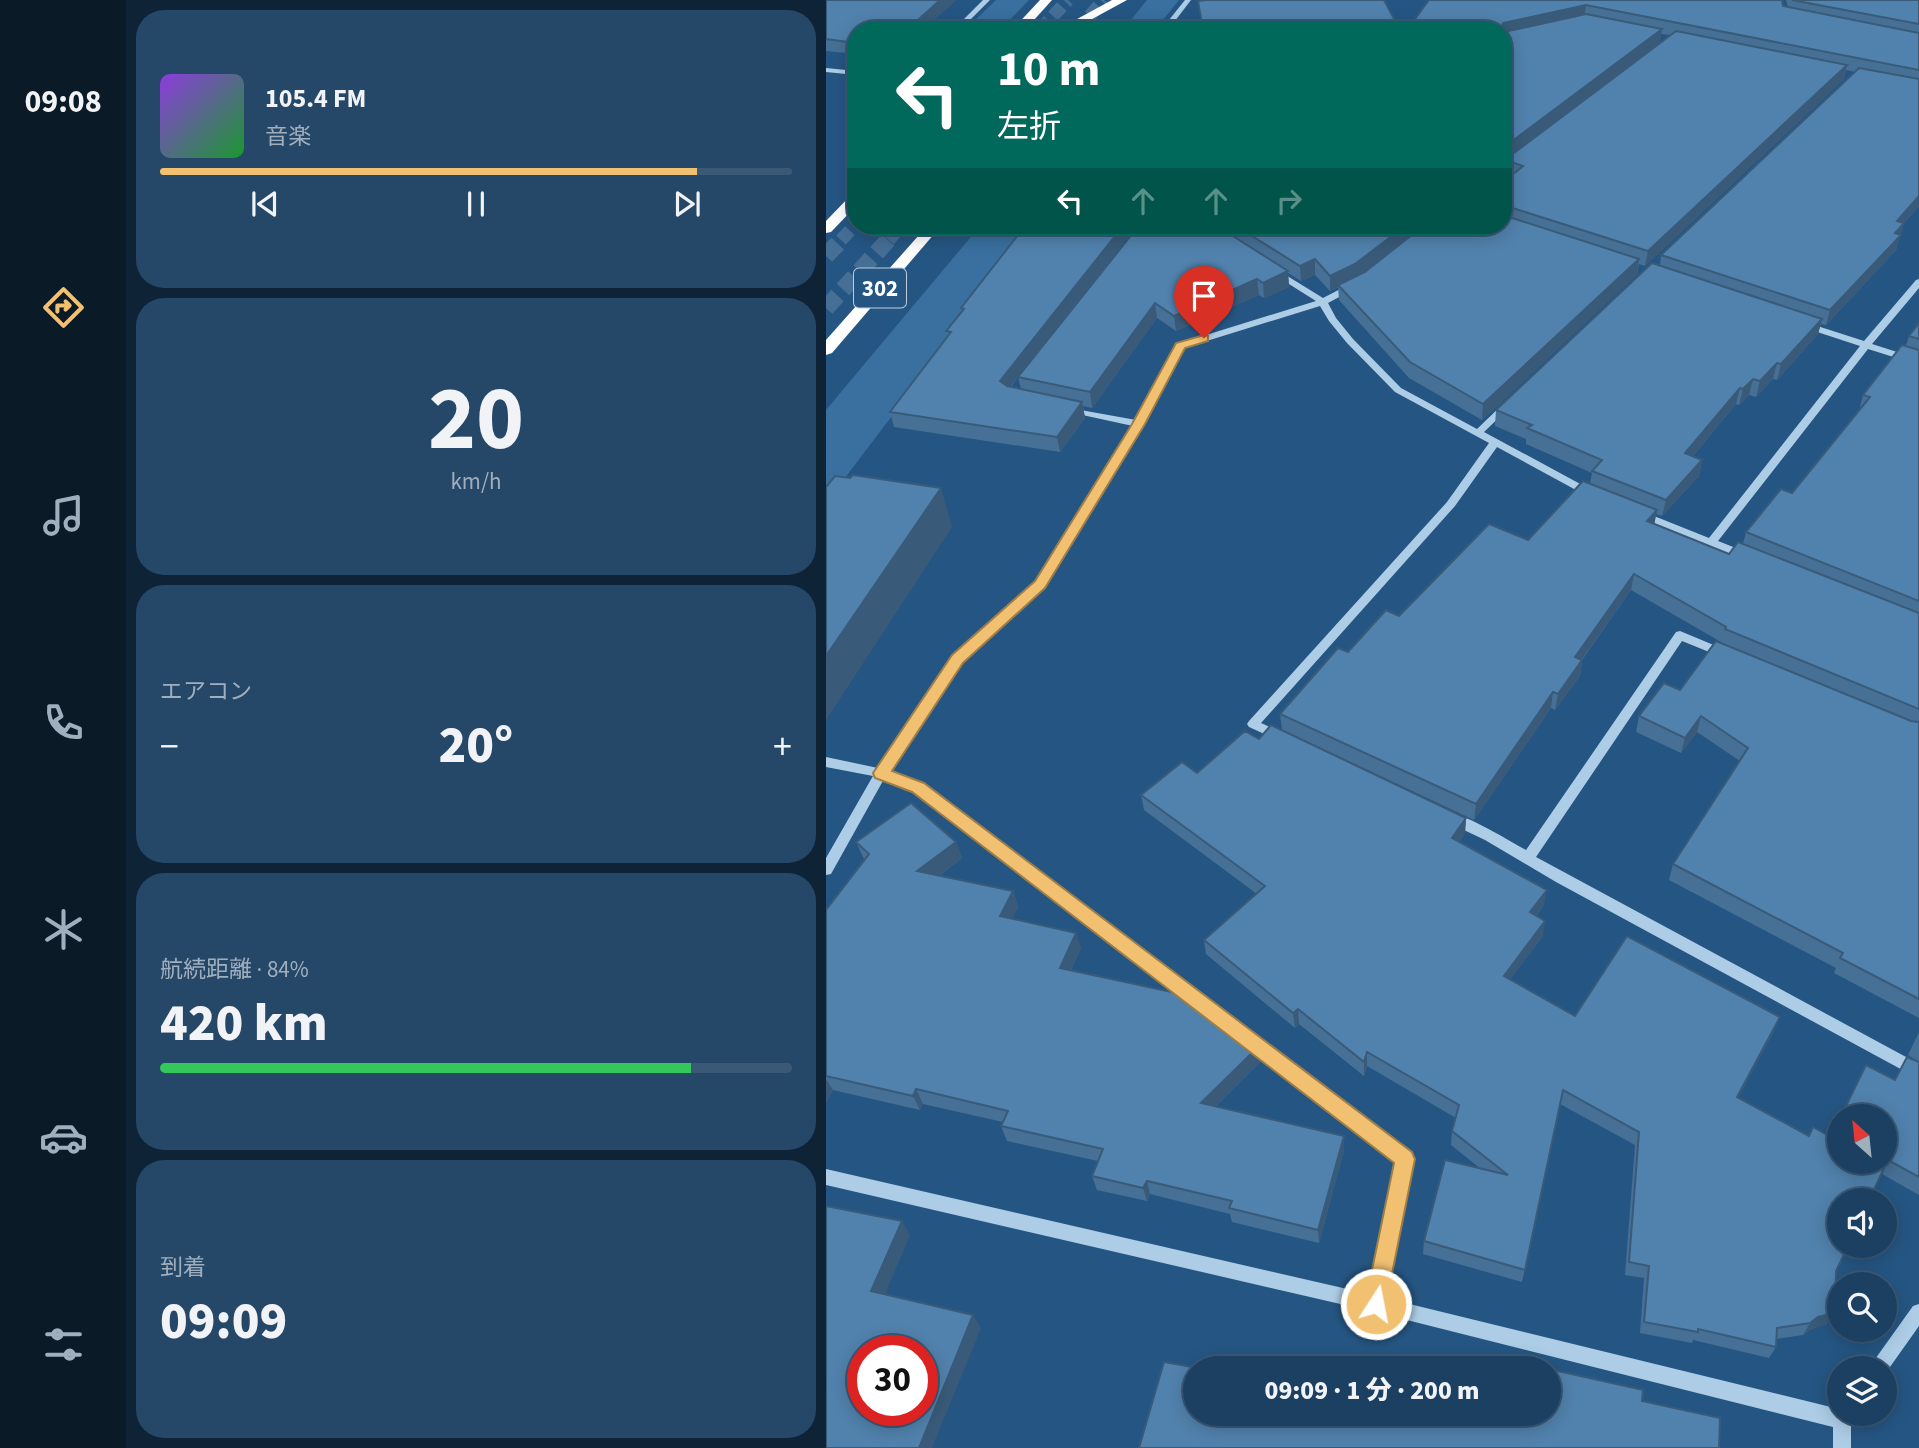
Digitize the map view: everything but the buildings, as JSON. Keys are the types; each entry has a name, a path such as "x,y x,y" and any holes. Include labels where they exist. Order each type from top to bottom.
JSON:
{"highway":[{"path":"1026,21 1046,0"},
{"path":"1108,20 1122,0"},
{"path":"1081,21 1122,0"},
{"path":"826,229 847,207"},
{"name":"302","path":"826,350 926,235"}],"street":[{"path":"965,21 987,0"},
{"path":"1171,21 1188,0"},
{"path":"826,70 847,72"},
{"path":"1269,267 1323,302 1332,319 1350,341 1398,390 1578,489 1602,499"},
{"path":"1712,542 1866,345 1919,282"},
{"path":"826,870 881,773 958,659 1040,585 1139,424 1180,346 1323,302 1360,283"},
{"path":"1788,320 1919,362"},
{"path":"1477,434 1515,397"},
{"path":"1062,407 1139,424"},
{"path":"1290,742 1253,724 1451,504 1494,444"},
{"path":"1627,509 1763,563"},
{"path":"1527,859 1680,635 1731,657"},
{"path":"826,762 881,773 918,788 1217,1016"},
{"path":"1440,813 1490,836 1527,859 1919,1072"},
{"path":"1239,1032 1405,1159 1376,1304"},
{"path":"826,1177 1376,1304 1827,1413"},
{"path":"1888,1356 1919,1312"},
{"path":"1842,1448 1843,1426"}],"shaded area":[{"path":"996,0 1029,0 1009,21 974,21"},
{"path":"1147,0 1179,0 1162,21 1130,21"},
{"path":"972,235 1029,235 826,503 826,410"}],"tunnel":[{"path":"1048,21 1068,0"},
{"path":"1085,21 1104,0"},
{"path":"841,240 847,234"},
{"path":"889,240 893,235"},
{"path":"826,256 843,238"},
{"path":"826,308 890,238"}],"route":[{"path":"1204,338 1180,346 1139,424 1040,585 958,659 881,773 918,788 1405,1159 1376,1304"}]}
